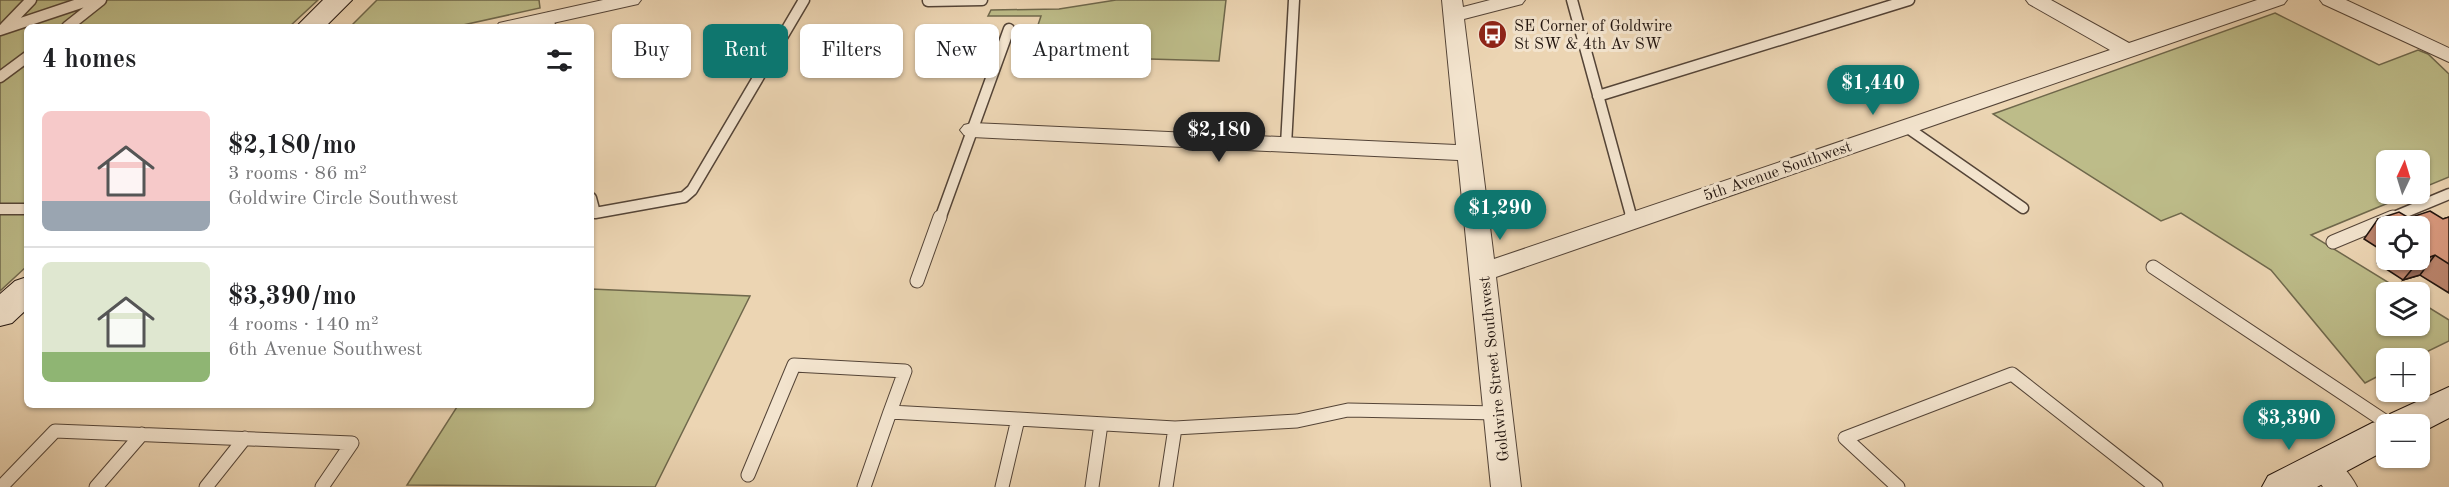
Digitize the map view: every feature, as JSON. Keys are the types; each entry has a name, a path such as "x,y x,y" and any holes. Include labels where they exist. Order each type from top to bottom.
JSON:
{"main road":[{"path":"312,24 339,0"},
{"path":"0,314 24,292"},
{"path":"2423,414 2449,401"},
{"path":"2282,487 2332,476 2376,441"}],"street":[{"path":"1453,8 1515,0"},
{"path":"2036,0 2127,51"},
{"name":"5th Avenue Southwest","path":"1482,272 2277,0"},
{"path":"2330,0 2449,56"},
{"path":"532,24 550,22 620,1"},
{"name":"Goldwire Street Southwest","path":"1453,8 1506,487"},
{"path":"972,130 1469,153"}],"lane":[{"path":"1,30 31,0"},
{"path":"1,30 90,0"},
{"path":"71,24 102,0"},
{"path":"594,213 684,197 692,190 804,0"},
{"path":"927,2 982,0"},
{"path":"1286,145 1294,0"},
{"path":"1572,0 1632,220"},
{"path":"1598,96 1909,0"},
{"path":"917,281 1009,29"},
{"path":"0,77 24,59"},
{"path":"1905,126 2023,208"},
{"path":"2333,242 2449,194"},
{"path":"0,209 24,211"},
{"path":"2153,267 2376,415"},
{"path":"748,475 794,365 905,371 864,487"},
{"path":"1898,487 1845,438 2012,374 2156,487"},
{"path":"890,412 1175,428 1297,421 1348,410 1498,413"},
{"path":"1002,487 1018,419"},
{"path":"1092,487 1101,424"},
{"path":"1166,487 1175,428"},
{"path":"1,487 55,430 352,443 322,487"},
{"path":"96,487 142,434"},
{"path":"206,487 245,438"}],"shaded area":[{"path":"0,0 318,0 292,24 24,24 24,269 0,291"},
{"path":"377,0 539,0 540,8 468,24 353,24"},
{"path":"1116,0 1226,0 1219,61 1151,59 1151,24 1038,24 1041,16 988,16 991,10 1059,9"},
{"path":"2275,13 2379,65 2418,50 2428,54 2449,74 2449,177 2430,185 2430,150 2376,150 2376,204 2386,204 2311,235 2388,282 2376,282 2376,336 2430,336 2430,308 2449,320 2449,341 2430,350 2430,348 2376,348 2376,377 2365,383 2271,270 2181,213 2161,221 1993,114"},
{"path":"594,289 750,296 655,487 407,485 456,408 594,408"}],"building":[{"path":"2430,211 2443,219 2449,217 2449,264 2435,255 2430,257 2430,216 2415,216"},
{"path":"2399,212 2406,216 2387,216"}],"place":[{"name":"SE Corner of Goldwire St SW & 4th Av SW","path":"1493,34"}]}
